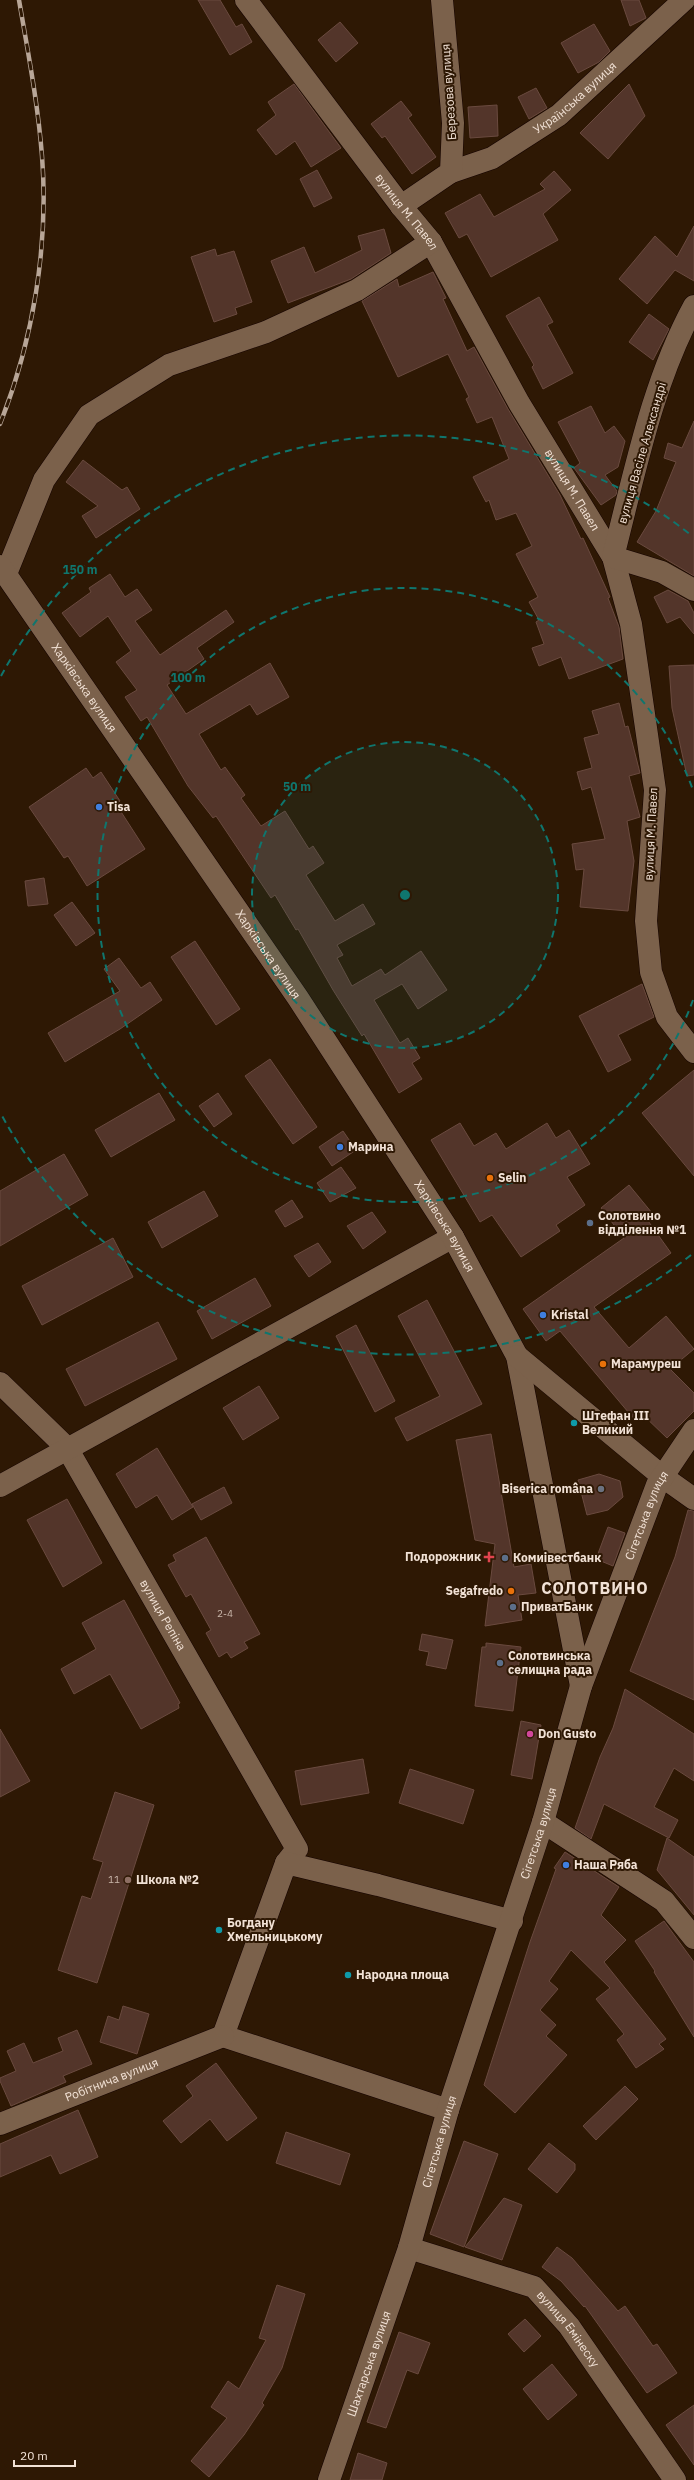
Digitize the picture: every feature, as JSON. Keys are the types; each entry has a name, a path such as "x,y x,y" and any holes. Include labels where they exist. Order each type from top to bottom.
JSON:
{"street":[{"name":"вулиця М. Павел","path":"246,0 402,206 432,242 519,403 613,557 632,624 655,790 646,921 651,972 667,1017 694,1052"},
{"name":"Березова вулиця","path":"442,0 453,123 451,172"},
{"name":"Українська вулиця","path":"451,172 492,158 559,115 659,26 684,0"},
{"path":"402,206 451,172"},
{"path":"3,570 44,480 89,415 169,365 266,332 357,290 432,242"},
{"name":"вулиця Васіле Александрі","path":"613,557 656,395 685,322 694,306"},
{"path":"613,557 662,572 694,590"},
{"name":"Харківська вулиця","path":"3,570 298,998 453,1237 517,1356 581,1686"},
{"path":"0,1486 453,1237"},
{"name":"Харківська вулиця","path":"517,1356 663,1477 694,1499"},
{"name":"вулиця Репіна","path":"0,1383 67,1448 297,1849 286,1863"},
{"name":"Сігетська вулиця","path":"409,2248 448,2110 512,1921 543,1822 581,1686 657,1485 694,1430"},
{"path":"543,1822 664,1901 694,1938"},
{"path":"448,2110 223,2036 286,1863 378,1884 512,1921"},
{"name":"Робітнича вулиця","path":"0,2124 223,2036"},
{"name":"Шахтарська вулиця","path":"329,2480 409,2248"},
{"name":"вулиця Емінеску","path":"409,2248 534,2287 569,2326 675,2480"}],"building":[{"path":"198,0 220,0 236,27 242,24 252,42 230,55"},
{"path":"621,0 639,0 646,18 630,26"},
{"path":"340,22 358,43 336,62 318,40"},
{"path":"594,24 610,51 599,62 578,73 561,43"},
{"path":"294,84 341,148 311,167 295,141 276,155 257,130 276,115 268,102"},
{"path":"629,84 645,116 608,159 580,133"},
{"path":"536,88 547,108 529,119 518,97"},
{"path":"401,101 412,115 408,118 436,157 412,174 385,136 382,138 371,124"},
{"path":"497,105 498,136 470,138 468,107"},
{"path":"317,170 332,198 314,207 300,179"},
{"path":"554,171 571,190 543,214 558,240 491,277 467,234 459,238 445,213 480,194 494,217 545,189 540,184"},
{"path":"694,226 694,281 675,270 647,304 619,279 655,236 677,257"},
{"path":"384,229 391,253 351,279 288,303 271,261 304,247 315,273 362,250 358,236"},
{"path":"215,249 217,256 234,251 252,302 235,308 237,314 214,322 191,257"},
{"path":"433,272 446,298 443,299 467,351 474,347 508,409 560,495 581,539 583,538 610,597 608,598 619,627 623,659 569,679 561,657 539,666 532,648 544,644 536,622 539,620 529,602 538,597 516,554 532,546 516,513 496,520 489,500 486,502 473,477 509,459 492,417 477,423 466,399 469,397 448,354 398,377 362,301 397,279 399,287"},
{"path":"539,297 553,322 547,325 573,373 543,389 532,367 534,365 506,316"},
{"path":"649,314 669,329 653,360 629,342"},
{"path":"591,406 605,433 614,426 625,441 618,467 605,475 617,491 616,495 601,505 574,468 580,463 558,422"},
{"path":"694,421 694,576 637,542 656,511 676,462 664,458 668,443 682,448"},
{"path":"83,460 122,490 127,487 140,509 96,538 82,516 98,506 66,482"},
{"path":"110,574 125,597 137,589 152,610 135,621 160,655 226,610 234,622 197,648 204,659 167,685 186,714 270,663 289,697 257,715 250,704 199,734 221,770 225,767 245,795 241,798 261,826 285,811 309,849 313,846 324,863 306,875 335,921 363,904 375,924 337,945 343,955 337,958 352,986 381,969 385,975 421,951 447,990 418,1009 402,984 374,1000 400,1043 408,1038 420,1058 412,1063 422,1079 399,1093 364,1034 362,1036 333,990 298,929 296,930 275,895 271,898 216,816 213,818 188,786 147,717 141,721 125,697 137,690 116,662 131,651 108,616 80,637 62,613 91,592 89,588"},
{"path":"668,590 688,601 694,613 694,634 680,617 667,623 654,597"},
{"path":"694,665 694,775 687,776 672,708 669,666"},
{"path":"619,703 625,727 628,726 640,773 629,776 640,817 627,821 634,861 628,911 580,907 584,869 576,870 572,844 605,839 591,787 582,790 577,772 592,768 584,738 599,734 592,711"},
{"path":"86,768 93,778 101,772 120,801 116,804 145,849 87,886 68,856 64,858 29,807"},
{"path":"44,878 48,904 28,906 25,881"},
{"path":"72,902 95,933 76,946 54,915"},
{"path":"195,941 240,1009 216,1025 171,957"},
{"path":"119,958 141,988 150,982 162,1000 120,1029 65,1062 48,1033 120,991 104,969"},
{"path":"642,984 654,1017 618,1035 631,1060 608,1072 579,1016"},
{"path":"270,1059 317,1127 293,1144 245,1076"},
{"path":"694,1070 694,1176 642,1113"},
{"path":"159,1093 175,1120 111,1157 95,1130"},
{"path":"218,1093 232,1114 214,1127 199,1106"},
{"path":"460,1123 474,1146 496,1133 506,1149 547,1123 556,1138 569,1130 590,1164 567,1177 585,1205 556,1225 560,1231 521,1257 492,1215 480,1222 431,1140"},
{"path":"343,1131 356,1150 332,1166 319,1147"},
{"path":"64,1154 88,1195 0,1246 0,1191"},
{"path":"341,1167 356,1188 330,1202 317,1183"},
{"path":"629,1185 652,1213 646,1218 671,1253 594,1307 629,1348 666,1316 694,1349 670,1369 694,1393 694,1411 667,1438 641,1413 634,1419 560,1331 546,1341 523,1309 624,1238 601,1208"},
{"path":"204,1191 218,1216 162,1248 148,1222"},
{"path":"292,1200 303,1217 285,1227 275,1211"},
{"path":"372,1212 386,1232 363,1249 347,1226"},
{"path":"113,1238 133,1277 42,1325 22,1286"},
{"path":"318,1243 331,1262 309,1277 294,1256"},
{"path":"255,1278 271,1306 212,1339 197,1311"},
{"path":"427,1300 482,1404 407,1441 395,1418 440,1396 398,1316"},
{"path":"158,1322 177,1359 85,1406 66,1369"},
{"path":"356,1325 395,1401 375,1412 336,1336"},
{"path":"259,1386 279,1418 243,1440 223,1408"},
{"path":"491,1434 514,1567 531,1564 536,1593 518,1595 522,1620 485,1626 495,1544 475,1540 456,1440"},
{"path":"157,1448 193,1507 172,1520 157,1495 136,1508 116,1474"},
{"name":"Biserica româna","path":"599,1474 620,1481 623,1497 608,1510 587,1515 578,1480"},
{"path":"224,1487 232,1503 201,1520 192,1504"},
{"path":"67,1499 102,1563 63,1587 27,1520"},
{"path":"688,1510 694,1511 694,1700 630,1671 675,1557"},
{"path":"608,1527 625,1533 613,1566 596,1559"},
{"path":"206,1537 260,1634 244,1642 248,1648 231,1658 227,1652 219,1657 206,1633 211,1630 191,1594 186,1597 168,1565 176,1561 173,1555"},
{"path":"124,1600 180,1703 178,1704 179,1708 141,1729 110,1674 74,1694 61,1669 96,1649 82,1623"},
{"path":"422,1634 453,1640 446,1669 426,1665 429,1652 419,1650"},
{"name":"Солотвинська селищна рада","path":"486,1643 521,1647 513,1711 475,1706 482,1647 486,1647"},
{"path":"625,1689 694,1734 694,1781 674,1768 654,1807 678,1820 669,1838 604,1804 591,1839 575,1828 600,1757 613,1728"},
{"path":"521,1721 541,1725 532,1779 511,1775"},
{"path":"0,1729 30,1781 0,1797"},
{"path":"363,1759 369,1793 301,1805 295,1771"},
{"path":"410,1769 474,1790 463,1824 399,1803"},
{"path":"115,1792 154,1805 97,1983 58,1970 82,1896 91,1899 103,1862 93,1859"},
{"path":"667,1838 694,1857 694,1915 657,1870"},
{"path":"565,1852 619,1887 601,1915 626,1940 604,1962 666,2039 659,2044 664,2049 636,2068 617,2040 624,2034 596,1999 610,1988 571,1950 549,1981 558,1989 540,2010 556,2025 546,2036 567,2055 515,2113 484,2085 530,1942 556,1869 554,1868"},
{"path":"664,1921 694,1962 694,2037 654,1972 655,1971 635,1941"},
{"path":"123,2006 149,2014 137,2054 100,2042 108,2016 119,2020"},
{"path":"77,2030 92,2064 63,2076 66,2082 11,2106 0,2081 0,2078 16,2071 7,2051 24,2043 33,2063 63,2051 58,2038"},
{"path":"216,2063 257,2118 227,2141 210,2119 181,2143 163,2121 193,2096 186,2086"},
{"path":"625,2086 638,2099 596,2140 583,2126"},
{"path":"78,2110 98,2157 60,2174 51,2155 0,2177 0,2144"},
{"path":"286,2132 350,2154 340,2185 276,2163"},
{"path":"464,2141 498,2154 464,2247 430,2234"},
{"path":"549,2143 575,2164 575,2170 557,2193 528,2169"},
{"path":"504,2198 522,2205 502,2260 465,2247"},
{"path":"557,2247 572,2258 618,2311 625,2306 653,2346 657,2344 677,2373 647,2393 585,2306 584,2307 561,2281 542,2267"},
{"path":"277,2285 305,2294 282,2368 262,2403 264,2405 244,2435 209,2477 191,2461 227,2418 211,2407 228,2381 239,2389 266,2340 259,2338"},
{"path":"525,2319 541,2336 524,2352 508,2334"},
{"path":"399,2332 430,2343 418,2374 407,2370 386,2428 367,2422"},
{"path":"552,2364 577,2395 548,2420 523,2389"},
{"path":"694,2405 694,2465 666,2425"},
{"path":"358,2453 387,2463 382,2480 350,2480"}],"railway":[{"path":"0,424 12,392 30,326 36,292 43,224 44,190 38,117 19,0"}],"place":[{"name":"Tisa","path":"99,807"},
{"name":"Марина","path":"340,1147"},
{"name":"Selin","path":"490,1178"},
{"name":"Солотвино відділення №1","path":"590,1223"},
{"name":"Kristal","path":"543,1315"},
{"name":"Марамуреш","path":"603,1364"},
{"name":"Штефан III Великий","path":"574,1423"},
{"name":"Biserica româna","path":"601,1489"},
{"name":"Подорожник","path":"489,1557"},
{"name":"Комиівестбанк","path":"505,1558"},
{"name":"Segafredo","path":"511,1591"},
{"name":"ПриватБанк","path":"513,1607"},
{"name":"Солотвинська селищна рада","path":"500,1663"},
{"name":"Don Gusto","path":"530,1734"},
{"name":"Наша Ряба","path":"566,1865"},
{"name":"Школа №2","path":"128,1880"},
{"name":"Богдану Хмельницькому","path":"219,1930"},
{"name":"Народна площа","path":"348,1975"}],"district":[{"name":"СОЛОТВИНО","path":"595,1588"}]}
